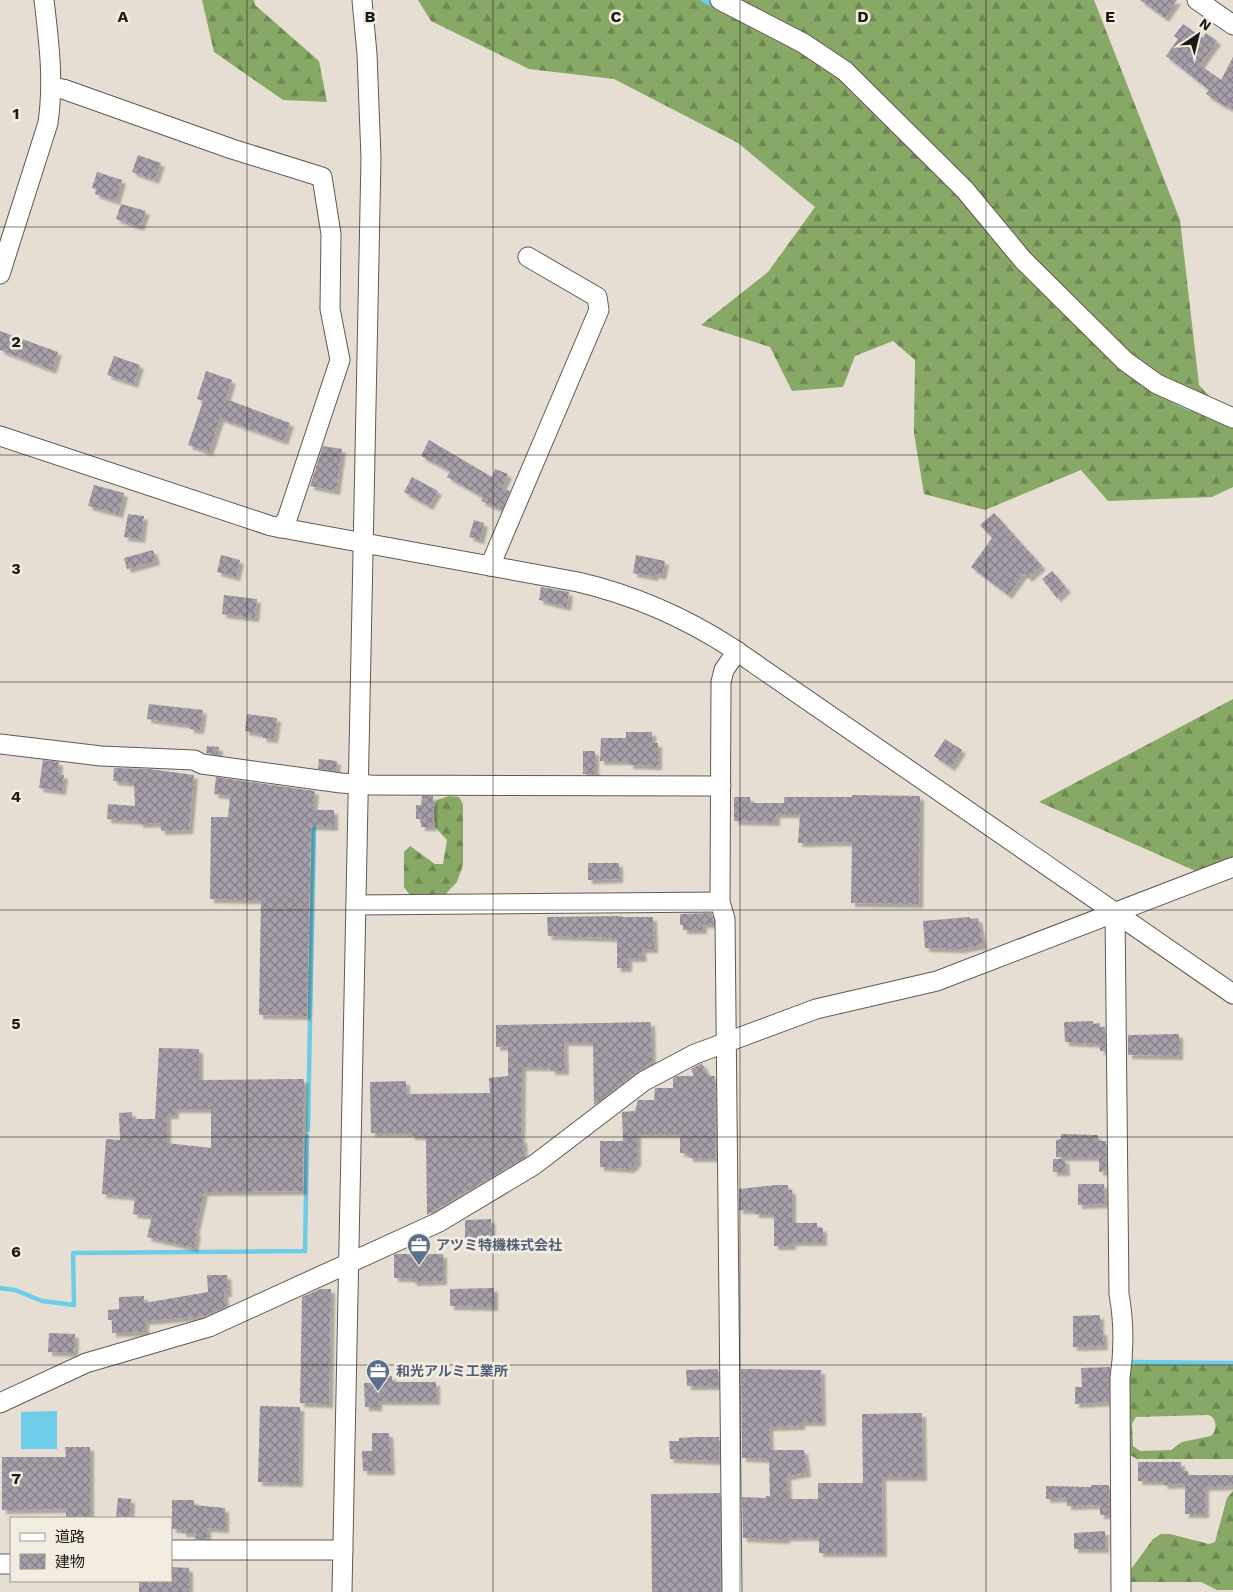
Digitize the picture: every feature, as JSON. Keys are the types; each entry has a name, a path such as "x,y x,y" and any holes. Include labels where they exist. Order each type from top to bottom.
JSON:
{"street":[{"path":"0,274 48,123 52,87 52,58 44,0"},
{"path":"342,1592 371,158 367,54 362,0"},
{"path":"720,0 803,43 845,71 965,190 1023,260 1125,361 1157,384 1233,418"},
{"path":"1197,0 1233,25"},
{"path":"52,87 63,88 232,149 322,177 331,234 330,309 340,360 287,519 280,528"},
{"path":"490,566 599,310 597,297 528,257"},
{"path":"0,436 253,521 280,528 578,582 624,594 677,616 737,651 1233,994"},
{"path":"732,1592 725,919 720,902 721,682 724,670 737,651"},
{"path":"0,744 101,756 194,760 202,764 358,784 721,786"},
{"path":"0,1403 86,1363 210,1327 349,1265 439,1222 487,1195 556,1150 644,1081 677,1062 816,1009 937,981 1233,867"},
{"path":"356,905 720,902"},
{"path":"1115,912 1119,1294 1122,1314 1122,1363 1120,1378 1121,1592"},
{"path":"172,1550 343,1550"}],"green space":[{"path":"202,0 254,0 255,5 319,61 327,102 283,100 214,52"},
{"path":"418,0 1094,0 1180,220 1199,385 1233,421 1233,487 1212,497 1108,501 1081,470 985,510 924,494 914,433 915,360 893,341 855,356 843,387 792,391 770,347 701,325 768,272 815,207 738,143 614,79 529,69 431,21"},
{"path":"1233,699 1233,864 1209,877 1039,802"},
{"path":"449,796 459,797 463,804 463,865 457,882 442,898 412,898 404,887 404,852 410,846 435,864 443,864 447,840 435,827 434,808 437,800"},
{"path":"1136,1364 1233,1364 1233,1459 1137,1459 1128,1454 1125,1376 1130,1366","holes":["1211,1416 1216,1426 1211,1436 1182,1442 1171,1450 1140,1451 1133,1446 1132,1424 1136,1417"]},
{"path":"1233,1491 1233,1590 1217,1590 1201,1582 1128,1582 1129,1572 1153,1539 1161,1534 1170,1534 1209,1544 1215,1542 1227,1498"}],"water":[{"path":"57,1411 57,1449 21,1449 21,1412"}],"building":[{"path":"1140,0 1177,0 1165,18"},
{"path":"1183,24 1203,38 1206,33 1217,41 1200,65 1221,80 1233,57 1233,109 1206,94 1209,90 1166,56 1178,39 1174,36"},
{"path":"138,155 161,163 155,180 132,172"},
{"path":"97,172 122,180 116,201 95,194 96,189 92,188"},
{"path":"121,204 146,211 140,227 116,219"},
{"path":"0,331 58,352 52,370 0,350"},
{"path":"114,356 140,365 134,384 107,375"},
{"path":"206,371 232,380 226,399 290,423 284,441 220,418 209,452 188,445 203,401 197,399"},
{"path":"429,440 492,477 495,469 508,474 502,488 510,491 502,510 481,501 483,497 447,477 450,471 421,456"},
{"path":"323,446 342,449 336,491 310,486"},
{"path":"412,477 438,491 429,506 404,492"},
{"path":"94,485 124,493 119,514 88,506"},
{"path":"994,513 1042,566 1028,578 1024,573 1008,595 971,567 992,538 980,525"},
{"path":"128,514 144,516 141,539 124,537"},
{"path":"474,520 484,523 480,540 469,537"},
{"path":"153,550 156,561 127,569 124,558"},
{"path":"221,555 240,560 236,577 217,572"},
{"path":"636,555 665,561 662,576 655,574 654,577 633,573"},
{"path":"1052,571 1067,589 1057,598 1042,579"},
{"path":"541,587 569,592 567,607 539,600"},
{"path":"224,595 257,599 255,618 222,614"},
{"path":"149,704 203,710 200,730 190,729 190,725 147,719"},
{"path":"247,714 277,718 274,739 263,738 263,734 245,731"},
{"path":"626,732 652,732 652,743 658,743 658,766 629,765 629,761 600,761 601,738 626,738"},
{"path":"945,739 962,750 951,767 934,756"},
{"path":"207,746 219,747 218,755 206,753"},
{"path":"583,751 595,751 595,774 583,774"},
{"path":"319,759 337,761 336,771 318,769"},
{"path":"43,760 59,762 58,774 64,775 62,791 39,788"},
{"path":"114,768 150,769 194,775 189,830 161,831 161,823 139,824 139,821 107,819 108,804 135,806 134,783 113,781"},
{"path":"216,777 315,791 313,810 334,810 334,827 311,826 307,1016 259,1015 261,900 210,899 211,817 228,817 230,796 214,794"},
{"path":"852,795 920,796 919,904 851,903 852,842 798,843 800,814 776,814 776,822 734,821 734,797 750,797 750,803 784,803 784,797 852,797"},
{"path":"422,796 433,796 433,827 421,827 421,819 416,819 416,805 421,805"},
{"path":"588,863 619,863 619,879 588,880"},
{"path":"712,913 714,924 703,924 703,930 683,930 683,925 680,925 680,914"},
{"path":"547,917 653,917 654,949 642,949 643,958 628,958 628,968 617,968 617,938 548,936"},
{"path":"970,917 970,919 978,918 983,945 960,949 925,948 923,921"},
{"path":"1093,1021 1093,1024 1100,1023 1100,1027 1105,1027 1105,1051 1100,1051 1100,1044 1065,1042 1064,1022"},
{"path":"651,1022 652,1061 594,1105 593,1042 564,1042 565,1071 551,1071 551,1067 522,1067 521,1139 523,1139 524,1158 427,1215 426,1136 411,1136 411,1133 371,1133 370,1082 406,1081 406,1094 490,1093 489,1078 508,1076 508,1046 496,1047 496,1025"},
{"path":"1179,1034 1179,1056 1128,1055 1128,1035"},
{"path":"159,1048 199,1049 199,1080 304,1079 303,1191 204,1192 195,1232 197,1233 194,1248 147,1237 152,1216 133,1214 135,1197 102,1194 106,1139 120,1140 119,1113 132,1112 132,1119 155,1119","holes":["175,1109 211,1109 211,1148 167,1143 167,1115 175,1115"]},
{"path":"702,1063 708,1076 715,1076 715,1158 689,1158 689,1153 680,1153 680,1134 637,1134 637,1163 635,1163 634,1167 631,1167 631,1169 600,1167 600,1141 623,1141 622,1112 635,1111 638,1100 654,1100 655,1088 673,1088 673,1078 677,1076 694,1076 691,1069"},
{"path":"1061,1134 1098,1135 1098,1141 1106,1141 1106,1171 1099,1172 1099,1157 1056,1157 1056,1140 1061,1139"},
{"path":"1053,1159 1065,1159 1066,1172 1053,1172"},
{"path":"1078,1184 1104,1184 1105,1204 1078,1205"},
{"path":"788,1185 788,1190 792,1190 792,1223 817,1223 817,1228 823,1228 823,1242 792,1242 792,1246 774,1246 774,1214 755,1214 755,1210 739,1210 739,1189"},
{"path":"491,1219 492,1241 465,1242 465,1220"},
{"path":"443,1254 443,1281 412,1282 412,1278 394,1278 394,1255"},
{"path":"207,1275 227,1275 228,1293 224,1293 226,1307 205,1316 145,1321 145,1332 112,1333 112,1320 108,1320 108,1310 119,1309 119,1297 144,1296 144,1303 208,1292"},
{"path":"494,1288 494,1307 450,1306 450,1289"},
{"path":"320,1289 331,1289 329,1404 300,1403 302,1297"},
{"path":"1100,1315 1100,1331 1103,1331 1104,1346 1073,1347 1073,1316"},
{"path":"49,1333 75,1334 74,1353 48,1352"},
{"path":"1110,1367 1109,1402 1075,1404 1075,1387 1082,1387 1081,1368"},
{"path":"718,1369 719,1386 687,1386 686,1370"},
{"path":"741,1369 821,1370 822,1422 801,1422 801,1426 769,1427 770,1450 804,1450 807,1473 787,1476 788,1499 818,1499 818,1483 863,1483 862,1414 922,1413 923,1477 882,1477 883,1553 819,1553 819,1537 786,1537 786,1540 743,1538 742,1497 766,1498 766,1496 770,1496 769,1459 742,1458"},
{"path":"379,1376 392,1376 392,1382 436,1382 436,1401 378,1401 378,1407 365,1407 364,1383 379,1383"},
{"path":"260,1406 300,1407 299,1483 258,1482"},
{"path":"372,1433 389,1433 391,1471 363,1471 362,1451 372,1451"},
{"path":"719,1437 719,1461 670,1459 669,1441 679,1441 679,1438"},
{"path":"65,1447 90,1447 90,1517 66,1517 66,1509 2,1510 2,1457 66,1457"},
{"path":"1138,1462 1181,1462 1181,1471 1188,1471 1188,1475 1233,1475 1233,1486 1205,1487 1205,1514 1185,1514 1185,1484 1164,1485 1163,1481 1138,1481"},
{"path":"1091,1485 1109,1485 1109,1515 1100,1515 1100,1505 1067,1506 1067,1498 1046,1499 1046,1486 1091,1487"},
{"path":"720,1493 720,1592 652,1592 651,1494"},
{"path":"118,1498 131,1499 130,1517 116,1517"},
{"path":"172,1500 194,1500 194,1505 225,1508 225,1529 207,1528 207,1539 195,1539 196,1533 182,1533 182,1529 172,1529"},
{"path":"1105,1531 1105,1549 1074,1549 1074,1533"},
{"path":"172,1567 189,1568 189,1592 139,1592 139,1582 172,1582"}],"waterway":[{"path":"703,0 717,7"},
{"path":"1175,402 1190,409"},
{"path":"310,1016 314,822"},
{"path":"308,1130 310,1020"},
{"path":"0,1288 15,1290 42,1301 74,1305 73,1253 305,1251 307,1136"},
{"path":"1128,1362 1233,1363"}],"place":[{"name":"アツミ特機株式会社","path":"419,1266"},
{"name":"和光アルミ工業所","path":"378,1392"}]}
